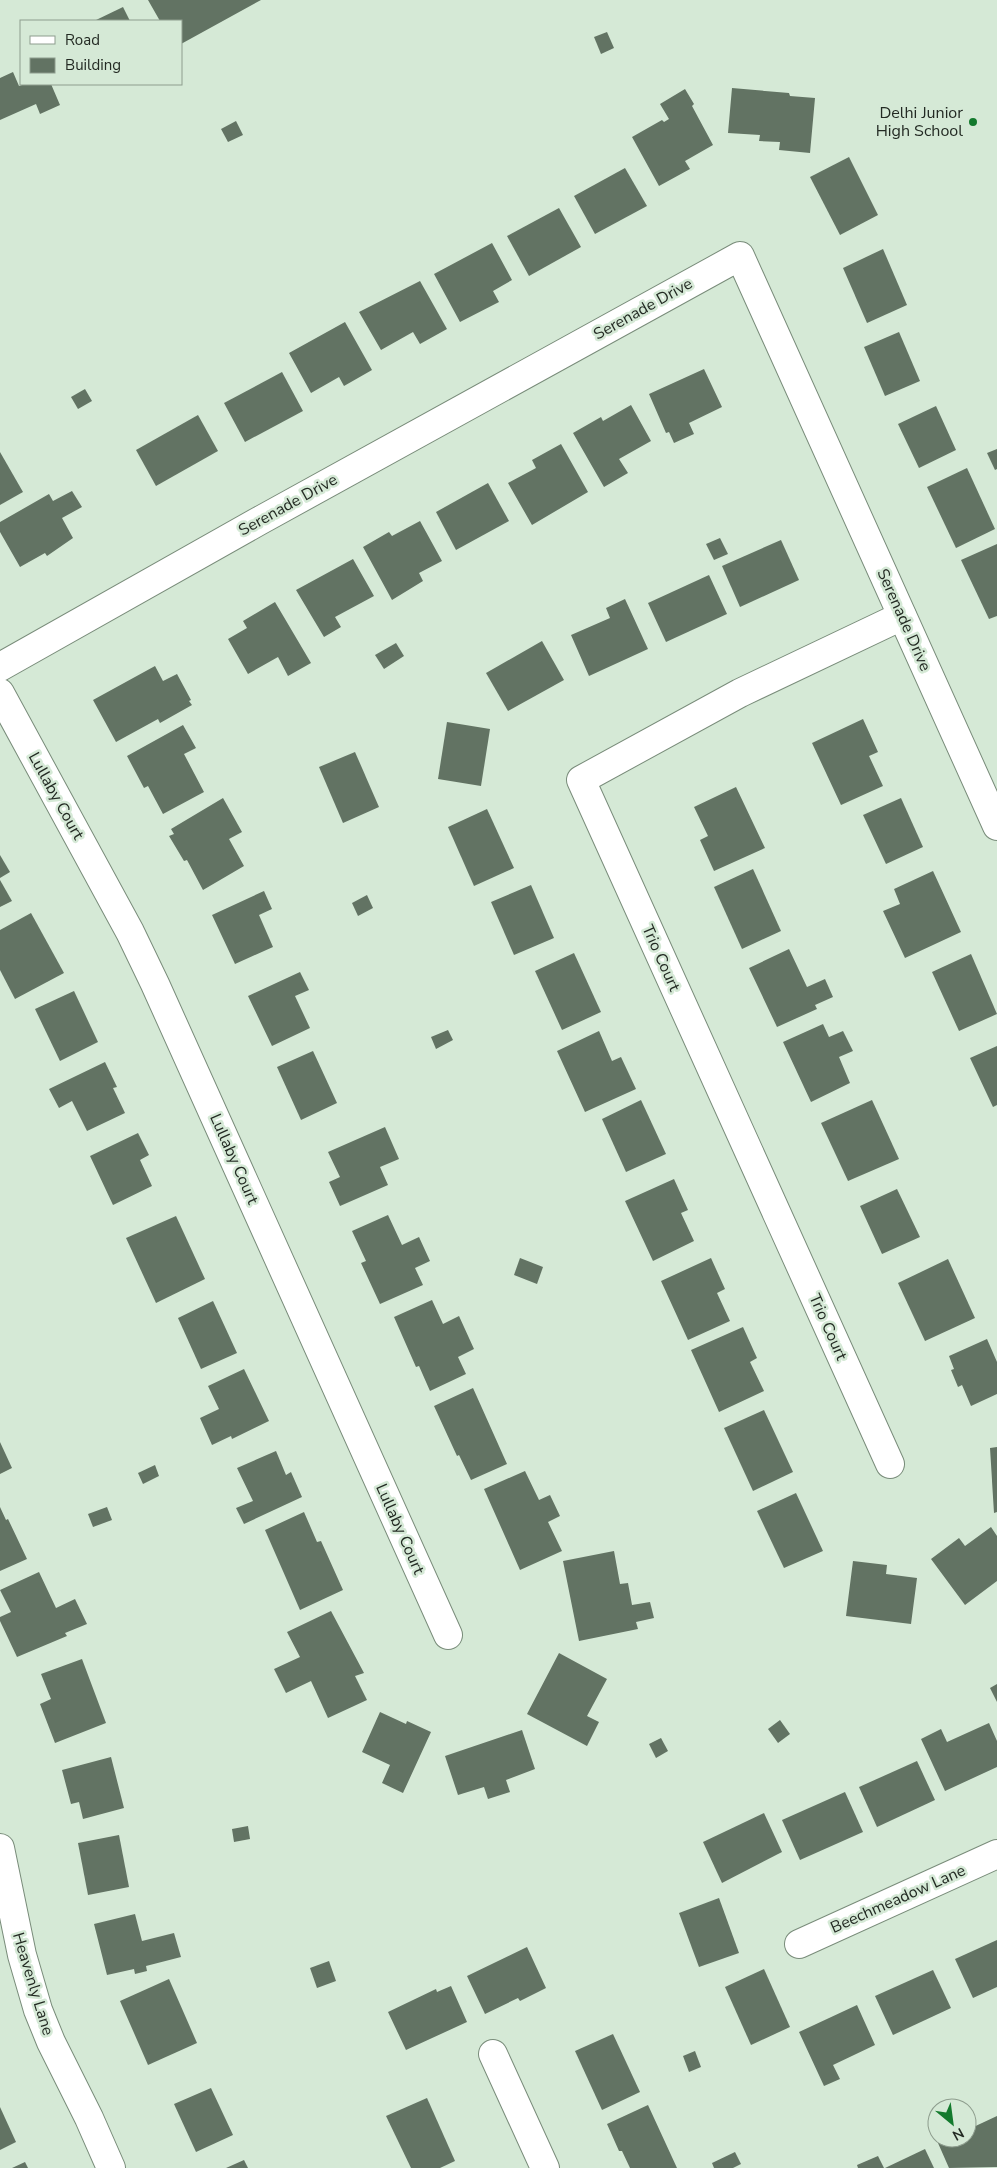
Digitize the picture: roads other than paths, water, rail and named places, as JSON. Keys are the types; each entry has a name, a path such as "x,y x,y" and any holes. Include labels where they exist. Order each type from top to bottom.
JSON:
{"street":[{"name":"Serenade Drive","path":"0,667 268,516 740,256 997,826"},
{"name":"Trio Court","path":"890,1464 582,780 740,693 902,616"},
{"name":"Lullaby Court","path":"0,694 130,932 155,984 448,1635"},
{"name":"Heavenly Lane","path":"0,1848 22,1955 38,2010 51,2042 89,2118 111,2168"},
{"name":"Beechmeadow Lane","path":"799,1944 997,1854"},
{"path":"493,2054 545,2168"}],"place":[{"name":"Delhi Junior High School","path":"973,122"}]}
